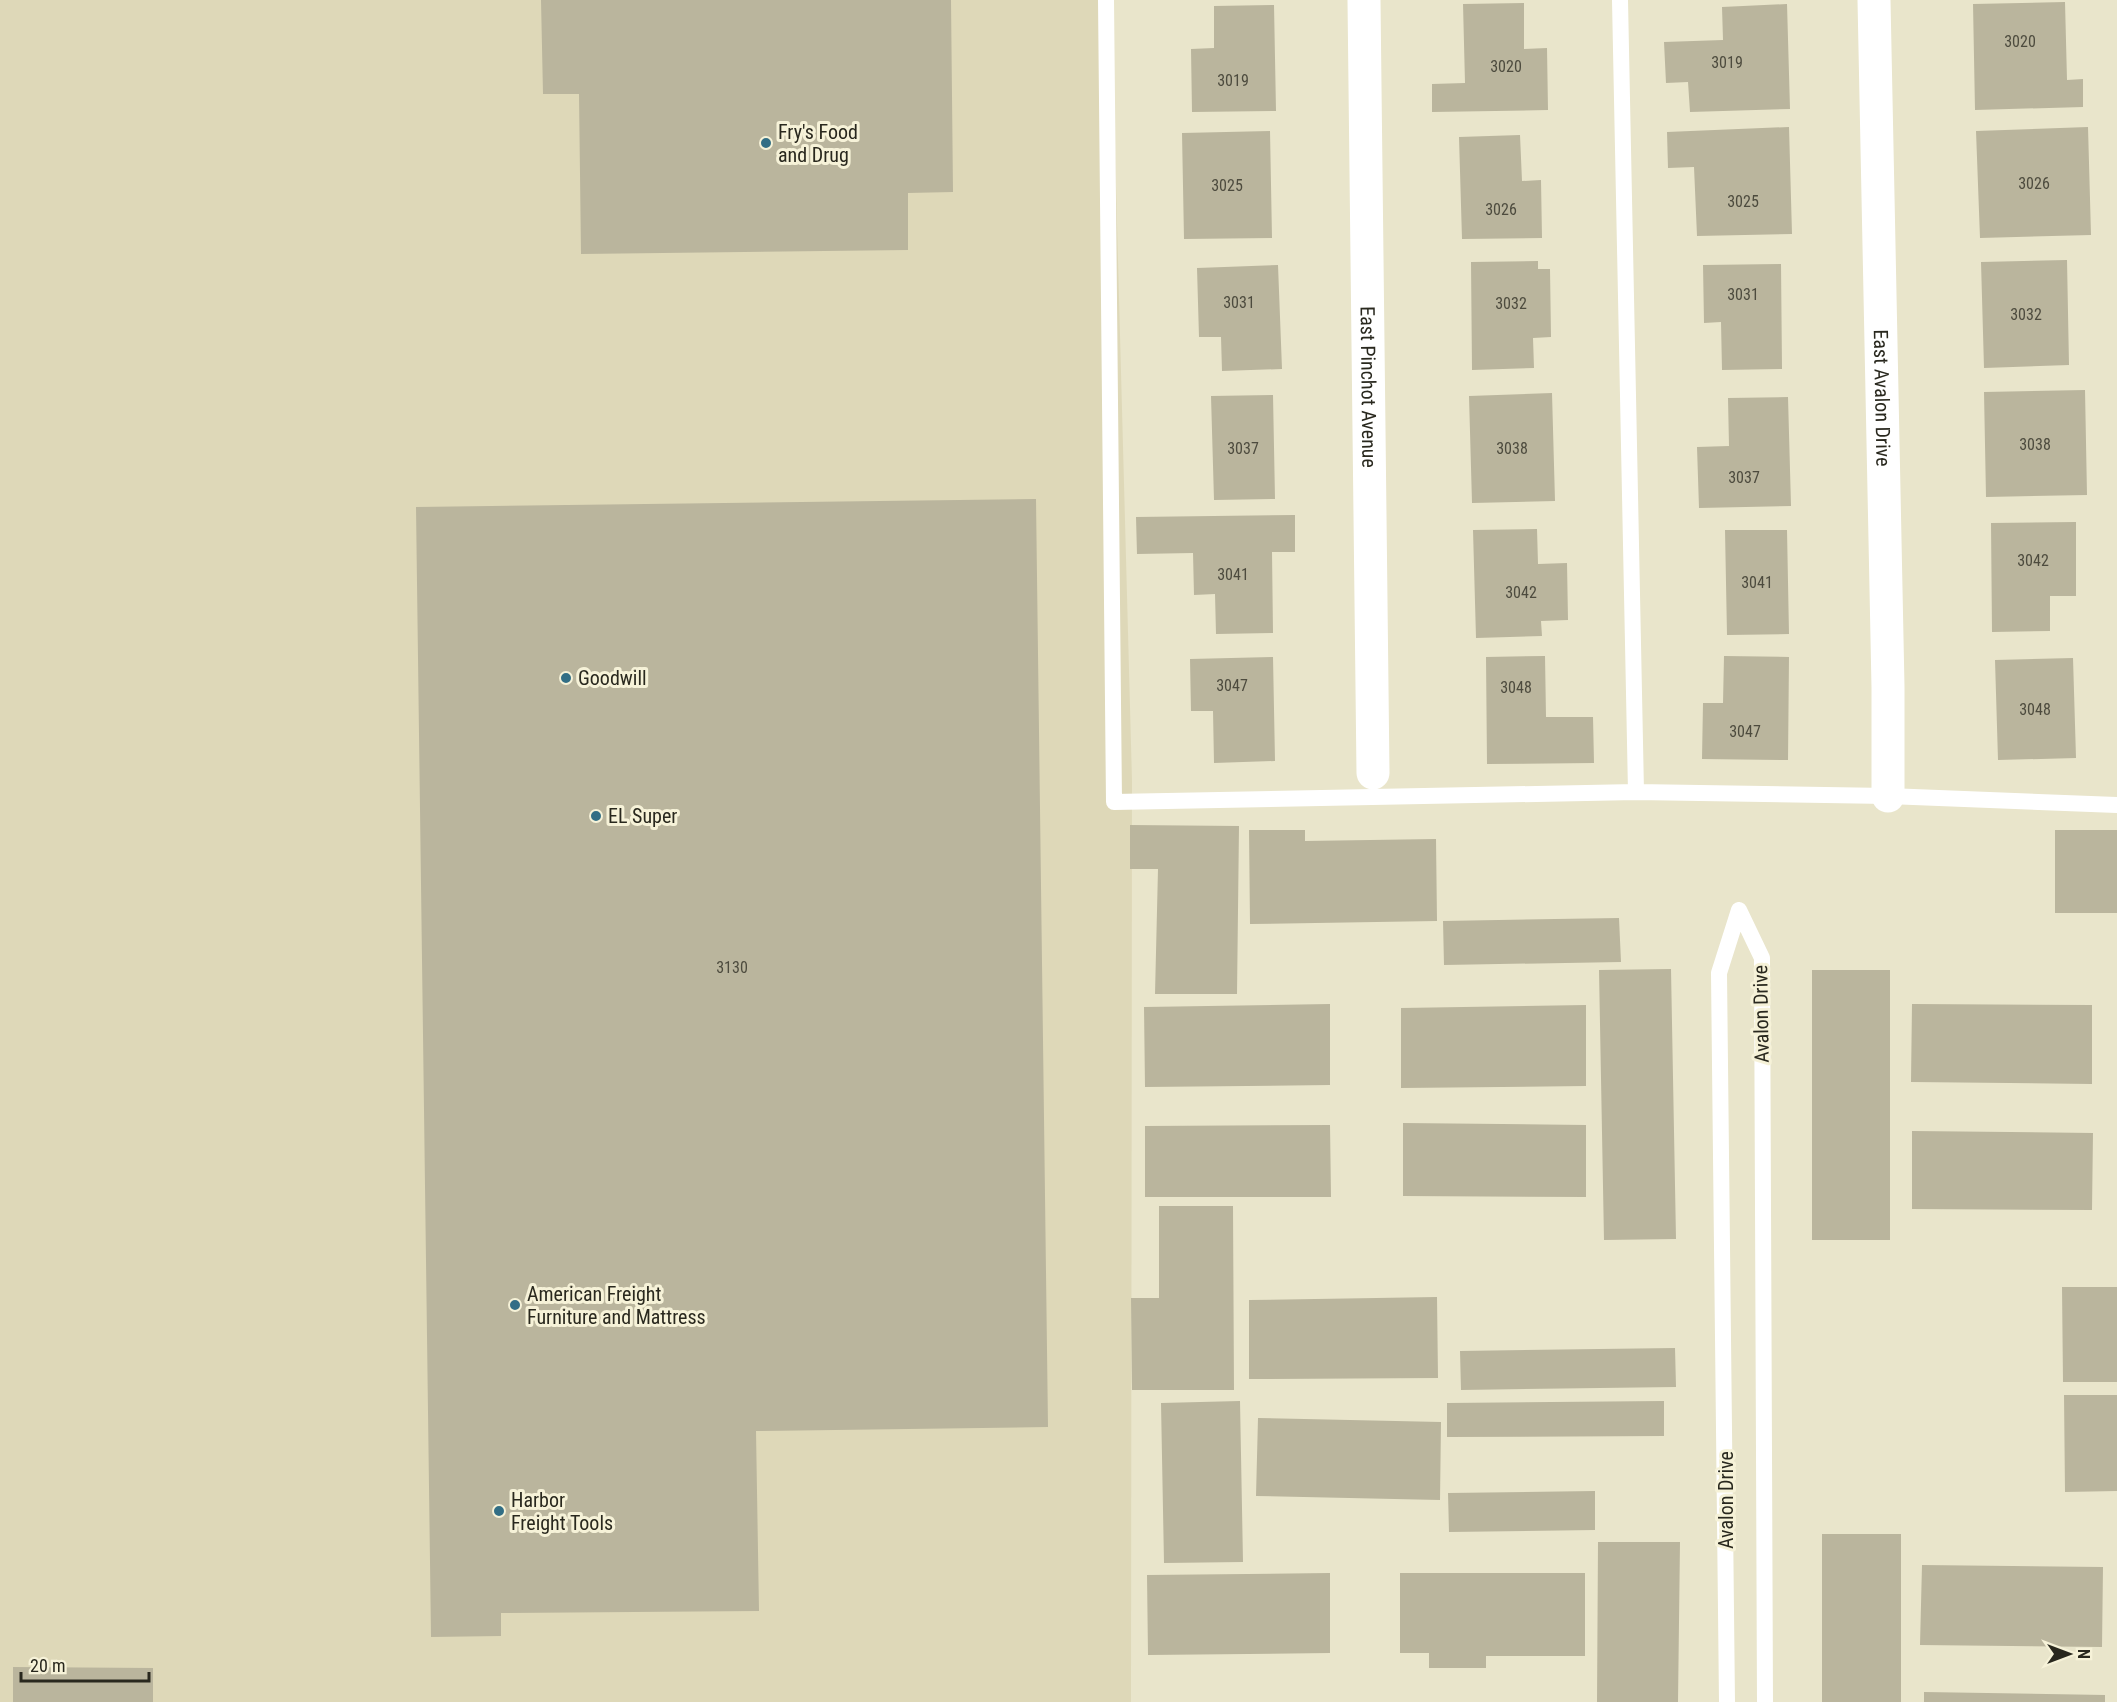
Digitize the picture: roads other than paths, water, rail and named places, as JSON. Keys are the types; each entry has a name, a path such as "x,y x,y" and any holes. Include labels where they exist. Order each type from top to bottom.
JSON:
{"street":[{"name":"East Pinchot Avenue","path":"1364,0 1373,773"},
{"name":"East Avalon Drive","path":"1874,0 1888,687 1888,796"}],"lane":[{"path":"1106,0 1114,802 1636,792 1888,796 2117,805"},
{"path":"1620,0 1636,792"},
{"name":"Avalon Drive","path":"1727,1702 1719,973 1739,910 1762,958 1765,1702"}],"place":[{"name":"Fry's Food and Drug","path":"766,143"},
{"name":"Goodwill","path":"566,678"},
{"name":"EL Super","path":"596,816"},
{"name":"American Freight Furniture and Mattress","path":"515,1305"},
{"name":"Harbor Freight Tools","path":"499,1511"}]}
